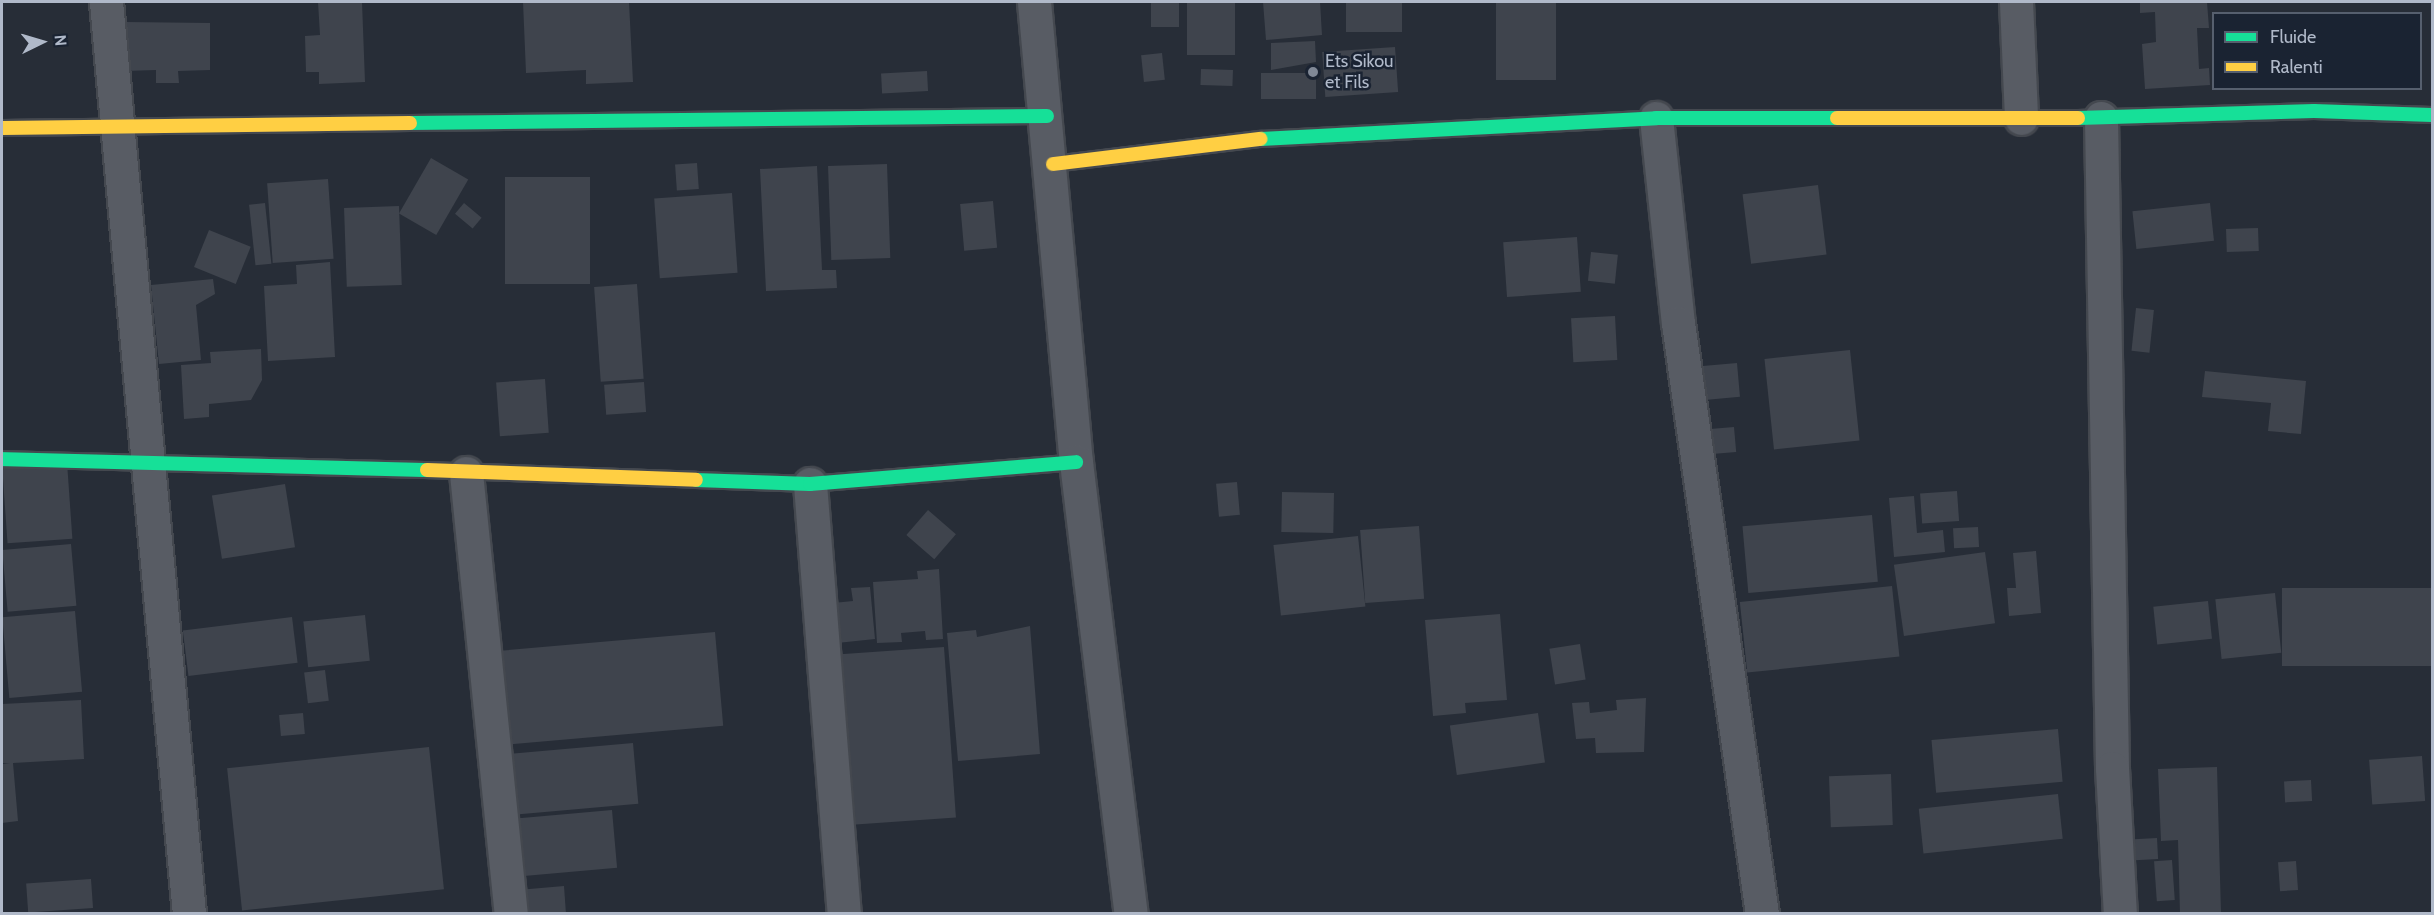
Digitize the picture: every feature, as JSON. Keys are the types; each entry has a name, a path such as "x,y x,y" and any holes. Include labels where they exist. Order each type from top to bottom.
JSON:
{"street":[{"path":"106,2 144,459 189,914"},
{"path":"1034,2 1053,164 1076,462 1131,914"},
{"path":"2016,2 2021,118"},
{"path":"1053,164 1263,140 1656,118 2101,118 2314,111 2433,115"},
{"path":"2,128 117,129 1047,116"},
{"path":"1656,118 1677,322 1762,914"},
{"path":"2101,118 2112,768 2120,914"},
{"path":"2,459 144,459 810,484 1076,462"},
{"path":"466,472 511,914"},
{"path":"810,484 844,914"}],"building":[{"path":"318,2 362,2 365,82 319,84 319,72 306,72 305,36 320,35"},
{"path":"523,2 629,2 633,82 586,84 586,70 526,73"},
{"path":"1151,2 1179,2 1179,27 1151,27"},
{"path":"1187,2 1235,2 1235,55 1187,55"},
{"path":"1263,2 1320,2 1322,35 1266,40"},
{"path":"1346,2 1402,2 1402,32 1346,32"},
{"path":"1496,2 1556,2 1556,80 1496,80"},
{"path":"2140,2 2207,2 2209,28 2197,28 2199,69 2209,68 2210,85 2145,89 2142,44 2156,42 2155,12 2140,13"},
{"path":"125,22 210,23 210,70 178,71 179,83 156,83 156,70 124,71"},
{"path":"1315,41 1316,62 1271,70 1271,43"},
{"path":"1395,47 1398,92 1325,97 1322,52"},
{"path":"1162,53 1165,80 1144,82 1141,55"},
{"path":"1201,69 1233,70 1232,86 1200,85"},
{"path":"927,71 928,91 882,93 881,73"},
{"path":"1261,73 1316,73 1316,99 1261,99"},
{"path":"431,158 468,179 436,235 399,213"},
{"path":"697,163 699,189 677,190 675,165"},
{"path":"887,164 890,258 831,260 828,166"},
{"path":"817,166 822,270 836,270 837,288 766,291 760,169"},
{"path":"505,177 590,177 590,284 505,284"},
{"path":"328,179 334,259 273,263 267,183"},
{"path":"1818,185 1827,254 1751,264 1743,194"},
{"path":"732,193 738,273 660,278 654,198"},
{"path":"993,201 997,248 964,251 960,204"},
{"path":"265,203 271,264 255,265 249,205"},
{"path":"464,203 482,218 473,229 455,214"},
{"path":"2210,203 2214,241 2136,249 2132,211"},
{"path":"399,206 402,285 347,287 344,208"},
{"path":"2258,228 2259,251 2227,252 2226,229"},
{"path":"209,230 251,247 236,284 194,267"},
{"path":"1577,237 1581,292 1507,297 1503,242"},
{"path":"1591,252 1618,255 1615,284 1588,281"},
{"path":"330,262 335,357 268,361 264,286 297,284 296,265"},
{"path":"213,279 215,294 196,305 201,360 159,364 151,285"},
{"path":"637,284 644,379 601,382 594,287"},
{"path":"2136,308 2154,310 2149,353 2132,351"},
{"path":"1615,316 1617,360 1573,362 1571,318"},
{"path":"261,349 262,380 251,400 209,404 209,417 184,419 181,365 211,363 210,352"},
{"path":"1850,350 1860,441 1774,449 1764,359"},
{"path":"1737,363 1740,397 1694,401 1691,367"},
{"path":"2205,371 2306,381 2301,434 2268,431 2271,403 2202,397"},
{"path":"545,379 549,433 500,436 496,382"},
{"path":"644,382 646,412 606,415 604,385"},
{"path":"1734,427 1736,452 1709,454 1707,429"},
{"path":"67,462 72,539 8,543 2,467"},
{"path":"1237,482 1240,515 1219,517 1216,484"},
{"path":"285,484 295,547 222,559 212,496"},
{"path":"1957,491 1959,521 1922,524 1920,494"},
{"path":"1282,492 1334,493 1333,533 1281,532"},
{"path":"1914,496 1917,533 1943,530 1945,552 1894,557 1889,498"},
{"path":"928,510 956,534 934,559 906,535"},
{"path":"1872,515 1878,582 1748,593 1742,526"},
{"path":"1419,526 1424,599 1365,603 1360,530"},
{"path":"1978,527 1979,547 1954,548 1953,528"},
{"path":"1358,536 1365,607 1281,615 1273,545"},
{"path":"71,544 76,606 8,612 2,550"},
{"path":"2036,551 2041,613 2009,616 2007,588 2016,588 2013,553"},
{"path":"1985,552 1995,623 1904,636 1894,565"},
{"path":"939,569 943,639 926,640 925,631 901,633 902,642 877,643 873,582 918,579 917,571"},
{"path":"1892,586 1899,657 1747,673 1740,602"},
{"path":"870,587 875,639 837,643 833,603 853,601 851,588"},
{"path":"2282,588 2432,588 2432,666 2282,666"},
{"path":"2275,593 2281,653 2222,659 2215,599"},
{"path":"2208,601 2212,639 2157,645 2153,607"},
{"path":"75,611 82,692 9,698 2,617"},
{"path":"1500,614 1507,700 1465,703 1466,713 1433,716 1425,620"},
{"path":"365,615 370,661 308,667 303,621"},
{"path":"292,617 298,663 188,676 183,630"},
{"path":"1030,626 1040,754 958,761 947,633 976,630 977,637"},
{"path":"715,632 723,726 503,745 495,651"},
{"path":"1580,644 1586,680 1555,684 1549,649"},
{"path":"944,647 956,818 852,825 840,654"},
{"path":"325,670 329,701 308,703 304,673"},
{"path":"1646,698 1644,752 1596,753 1595,738 1576,739 1572,703 1589,702 1590,713 1617,710 1616,700"},
{"path":"81,700 84,759 13,763 18,821 2,823 2,764 10,764 2,763 2,704"},
{"path":"303,713 305,734 281,736 279,715"},
{"path":"1538,713 1545,763 1457,775 1450,725"},
{"path":"2058,729 2063,782 1936,793 1931,740"},
{"path":"633,743 638,804 506,815 501,755"},
{"path":"429,747 444,889 242,910 227,768"},
{"path":"2422,756 2425,801 2372,805 2369,760"},
{"path":"2217,767 2221,914 2180,914 2178,840 2161,841 2158,769"},
{"path":"1891,774 1893,825 1831,827 1829,776"},
{"path":"2311,780 2312,801 2285,802 2284,781"},
{"path":"2058,794 2063,839 1923,853 1919,809"},
{"path":"612,810 617,868 518,876 513,819"},
{"path":"2157,838 2158,859 2135,860 2134,839"},
{"path":"2172,860 2175,900 2157,901 2154,861"},
{"path":"2296,861 2298,890 2280,891 2278,862"},
{"path":"91,879 93,908 28,912 26,884"},
{"path":"564,886 566,914 520,914 518,890"}],"traffic: fast":[{"path":"2078,118 2314,111 2432,115"},
{"path":"410,123 1047,116"},
{"path":"1261,139 1656,118 1837,118"},
{"path":"2,459 427,470"},
{"path":"696,480 810,484 1076,462"}],"traffic: slow":[{"path":"1837,118 2078,118"},
{"path":"2,128 410,123"},
{"path":"1053,164 1261,139"},
{"path":"427,470 696,480"}],"place":[{"name":"Ets Sikou et Fils","path":"1313,72"}]}
